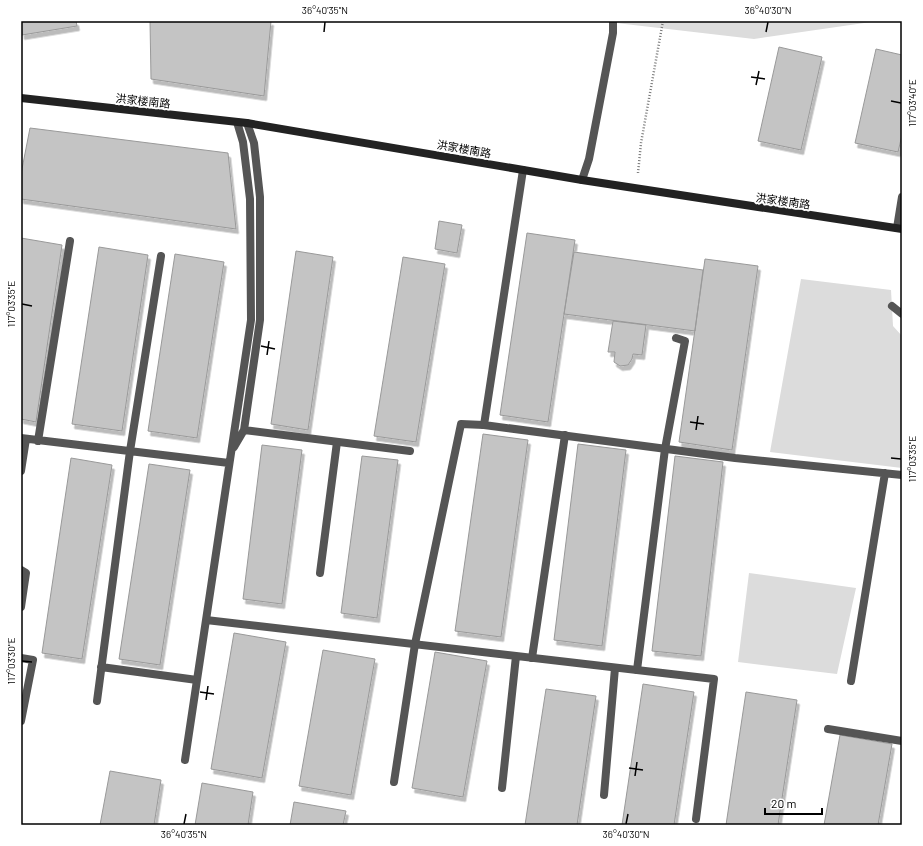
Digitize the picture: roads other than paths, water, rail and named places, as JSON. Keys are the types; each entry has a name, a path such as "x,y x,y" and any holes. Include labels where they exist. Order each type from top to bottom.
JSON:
{"street":[{"path":"582,180 589,159 613,33 613,21"},
{"name":"洪家楼南路","path":"21,98 247,123 582,180 899,229"},
{"path":"185,760 251,320 250,199 243,142 237,122"},
{"path":"231,452 244,430 260,320 260,197 254,143 247,123"},
{"path":"484,425 523,170"},
{"path":"899,229 902,197"},
{"path":"38,441 70,241"},
{"path":"97,701 130,451 161,256"},
{"path":"892,306 902,314"},
{"path":"637,670 665,449 685,341 676,338"},
{"path":"394,782 415,644 461,424 484,425 565,435 735,458 902,475"},
{"path":"244,430 410,451"},
{"path":"532,658 565,435"},
{"path":"21,471 23,438 229,464"},
{"path":"320,573 337,442"},
{"path":"851,681 885,474"},
{"path":"21,570 26,573 21,607"},
{"path":"206,620 714,679 696,819"},
{"path":"502,788 516,656"},
{"path":"21,658 32,660 21,722"},
{"path":"101,667 197,680"},
{"path":"604,795 615,668"},
{"path":"828,729 902,741"}]}
